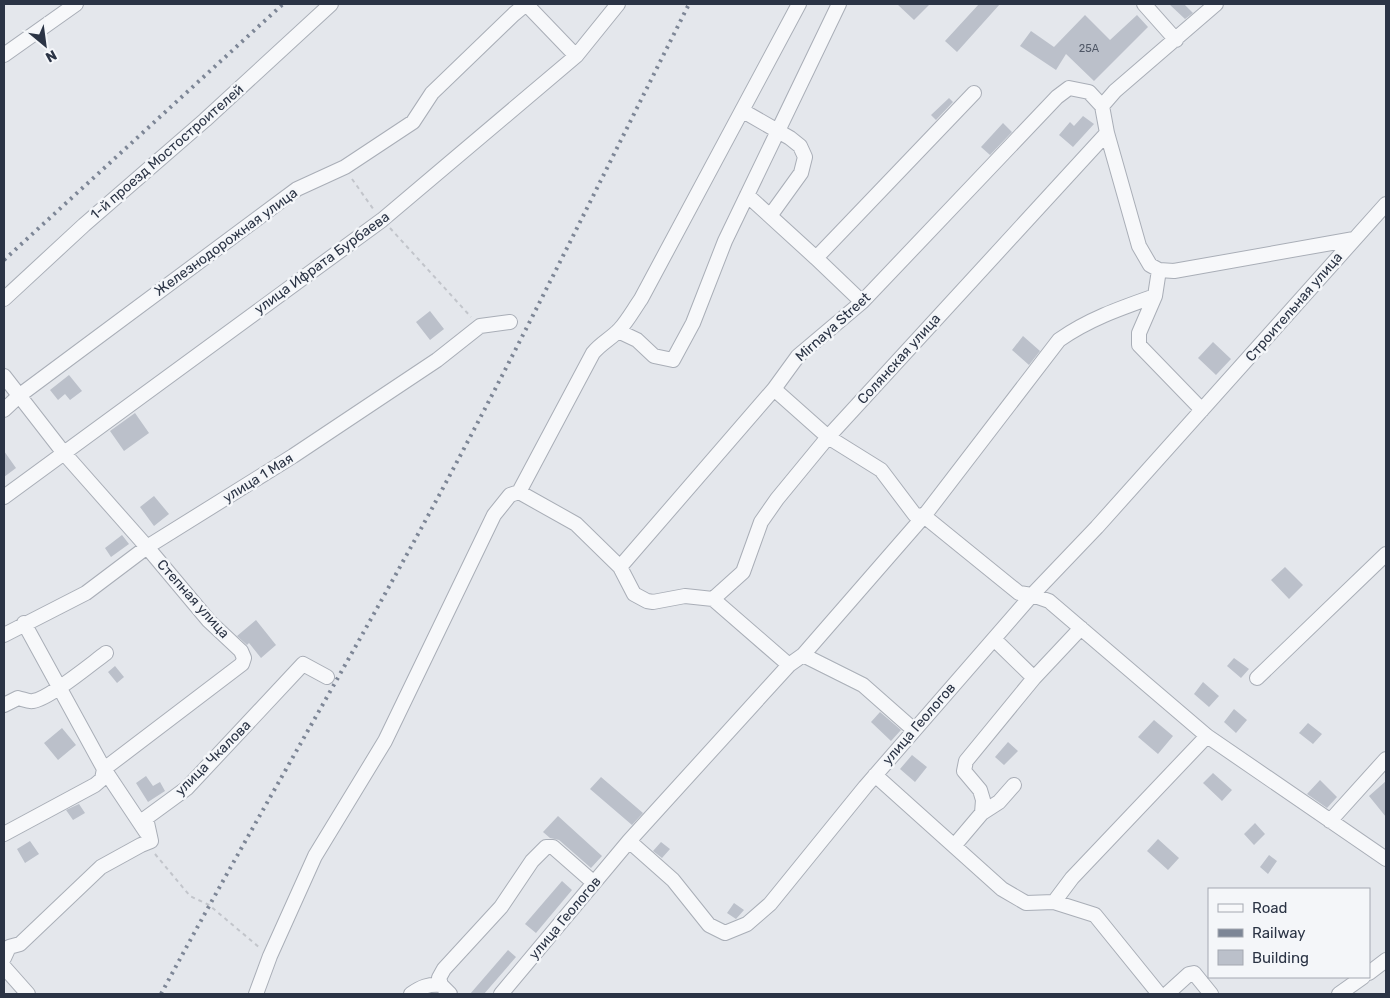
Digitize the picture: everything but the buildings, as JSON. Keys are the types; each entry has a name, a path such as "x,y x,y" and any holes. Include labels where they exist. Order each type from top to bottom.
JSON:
{"street":[{"path":"4,55 76,4"},
{"name":"1-й проезд Мостостроителей","path":"4,299 84,225 205,120 331,4"},
{"name":"Железнодорожная улица","path":"4,410 20,395 297,189 345,167 413,122 432,93 526,4 576,56"},
{"name":"улица Ифрата Бурбаева","path":"4,497 382,220 576,56 618,4"},
{"path":"256,994 270,956 315,856 385,741 494,516 510,495 520,492 593,353 599,345 618,331 641,299 799,4"},
{"path":"618,331 637,340 654,356 673,360 693,323 725,240 839,4"},
{"path":"1144,4 1176,40"},
{"path":"1216,4 1115,91 1102,106 1107,133 1139,246 1150,264 1159,270 1174,272 1354,239"},
{"name":"Mirnaya Street","path":"620,568 774,389 798,356 862,302 1057,97 1069,88 1089,92 1102,106"},
{"path":"816,258 974,93"},
{"path":"743,111 800,146 805,157 801,173 770,216"},
{"name":"Солянская улица","path":"713,599 743,572 761,522 777,499 828,438 1107,133"},
{"path":"747,195 862,302"},
{"name":"Строительная улица","path":"1202,410 1386,204"},
{"path":"1159,270 1155,296 1139,334 1139,345 1202,410"},
{"name":"улица Геологов","path":"501,994 629,841 789,665 803,655 924,516 1059,340 1077,327 1155,296"},
{"path":"480,326 510,322"},
{"name":"улица 1 Мая","path":"4,635 24,623 86,593 147,547 293,456 436,360 480,326"},
{"name":"Степная улица","path":"4,376 64,452 209,621 242,651 244,658 242,664 104,769 102,779 95,786 4,834"},
{"path":"774,389 828,438 881,470 915,515 924,516 1019,592 1049,601 1207,736 1386,859"},
{"name":"улица Геологов","path":"629,841 673,880 709,925 725,933 747,924 770,904 875,775 1032,595 1097,527 1202,410"},
{"path":"520,492 576,524 620,568 634,594 647,601 660,602 684,596 713,599 789,665"},
{"path":"1257,678 1386,554"},
{"path":"4,958 9,947 20,944 101,867 141,844 152,841 104,769 24,623"},
{"path":"982,813 983,800 980,790 964,771 966,761 1034,678 1081,628"},
{"path":"994,639 1034,678"},
{"path":"4,705 18,698 30,702 39,700 106,653"},
{"path":"803,655 863,685 914,730"},
{"name":"улица Чкалова","path":"152,841 146,818 187,788 303,664 327,676"},
{"path":"1054,902 1072,878 1207,736"},
{"path":"1330,821 1386,759"},
{"path":"875,775 1002,889 1026,903 1054,902 1095,915 1159,994"},
{"path":"954,846 982,813 999,802 1014,785"},
{"path":"445,989 439,978 444,969 501,907 532,861 546,847 553,847 594,883"},
{"path":"1370,972 1386,960"},
{"path":"4,966 28,994"},
{"path":"1167,994 1189,974 1194,973 1211,994"},
{"path":"1347,992 1362,978"},
{"path":"411,994 420,988 432,984 445,989"}],"path":[{"path":"345,167 369,204 382,220 480,326"},
{"path":"152,841 154,852 190,896 209,905 270,956"}],"railway":[{"path":"4,260 283,4"},
{"path":"161,994 443,488 550,282 689,4"}]}
